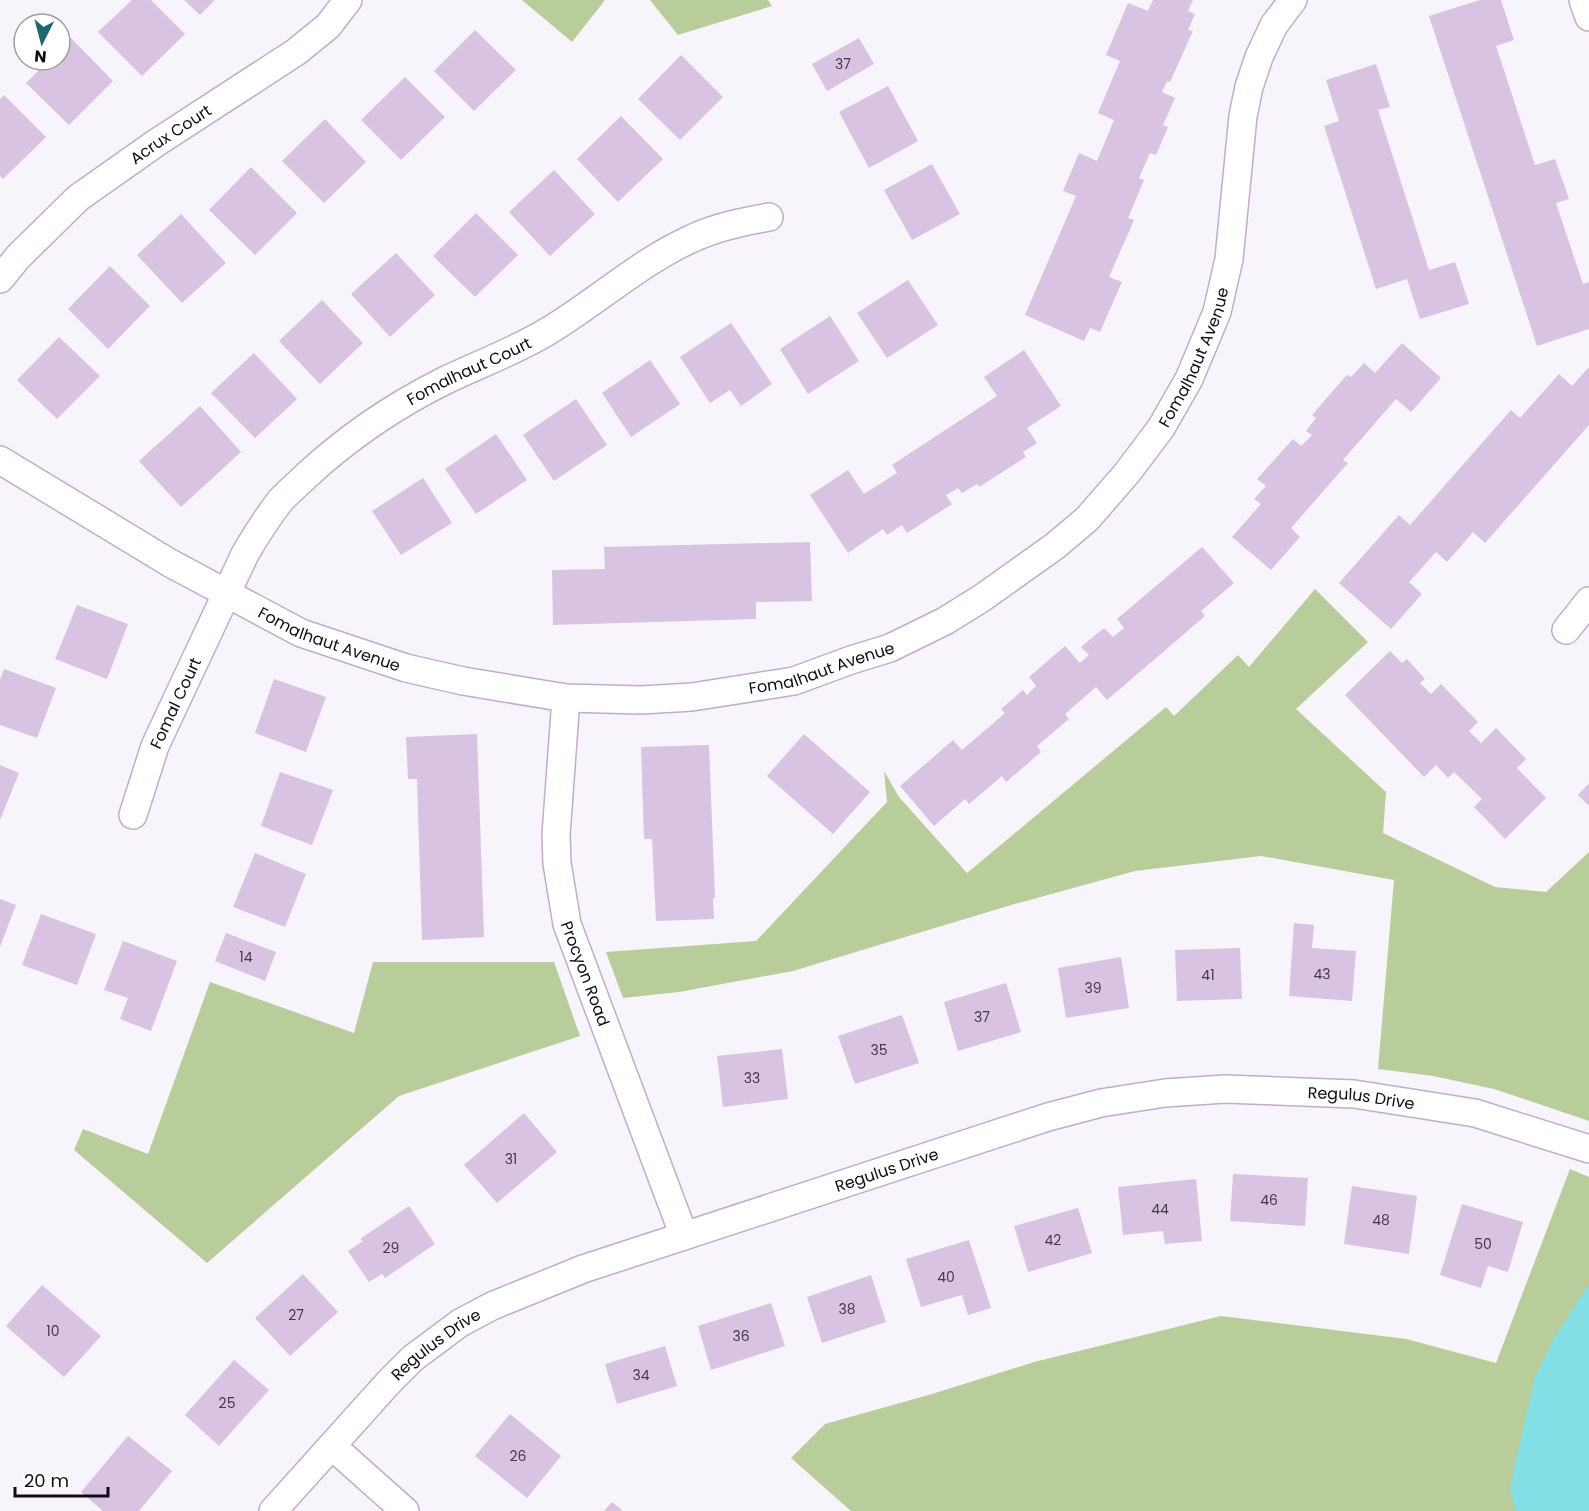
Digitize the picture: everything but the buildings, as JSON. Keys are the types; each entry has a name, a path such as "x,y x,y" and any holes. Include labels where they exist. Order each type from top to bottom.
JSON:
{"street":[{"name":"Acrux Court","path":"0,279 32,243 78,198 156,143 297,52 328,26 348,0"},
{"name":"Fomalhaut Avenue","path":"0,460 68,503 226,594 301,633 406,668 566,698 641,700 692,697 794,681 890,648 945,621 1039,558 1087,519 1161,428 1189,379 1217,312 1229,259 1243,116 1249,87 1259,57 1274,25 1293,0"},
{"path":"1583,0 1589,17"},
{"name":"Fomalhaut Court","path":"226,594 245,554 282,499 332,453 361,432 443,381 519,347 549,330 660,256 690,239 727,225 769,217"},
{"name":"Fomal Court","path":"133,815 155,746 226,594"},
{"path":"1566,630 1589,601"},
{"name":"Procyon Road","path":"566,698 556,844 567,924 684,1236"},
{"name":"Regulus Drive","path":"273,1511 388,1382 413,1358 460,1323 492,1306 541,1285 684,1236 1048,1117 1101,1103 1165,1094 1226,1089 1354,1094 1475,1113 1589,1149"},
{"path":"332,1446 405,1511"}],"green space":[{"path":"522,0 605,0 572,42"},
{"path":"650,0 768,0 772,6 678,35"},
{"path":"1315,589 1368,642 1296,709 1386,792 1383,833 1495,887 1546,892 1589,852 1589,1121 1494,1089 1433,1076 1378,1069 1394,880 1261,856 1135,871 1011,905 793,971 679,992 623,998 606,952 756,941 887,802 884,771 899,797 967,873 1166,707 1174,716 1238,655 1249,667"},
{"path":"373,962 554,962 580,1036 399,1096 207,1263 74,1150 83,1129 148,1154 210,982 354,1033"},
{"path":"1570,1169 1589,1177 1589,1511 851,1511 791,1458 825,1424 1034,1362 1221,1316 1406,1339 1496,1363"}],"water":[{"path":"1589,1284 1589,1511 1516,1511 1510,1488 1534,1380 1553,1340"}]}
